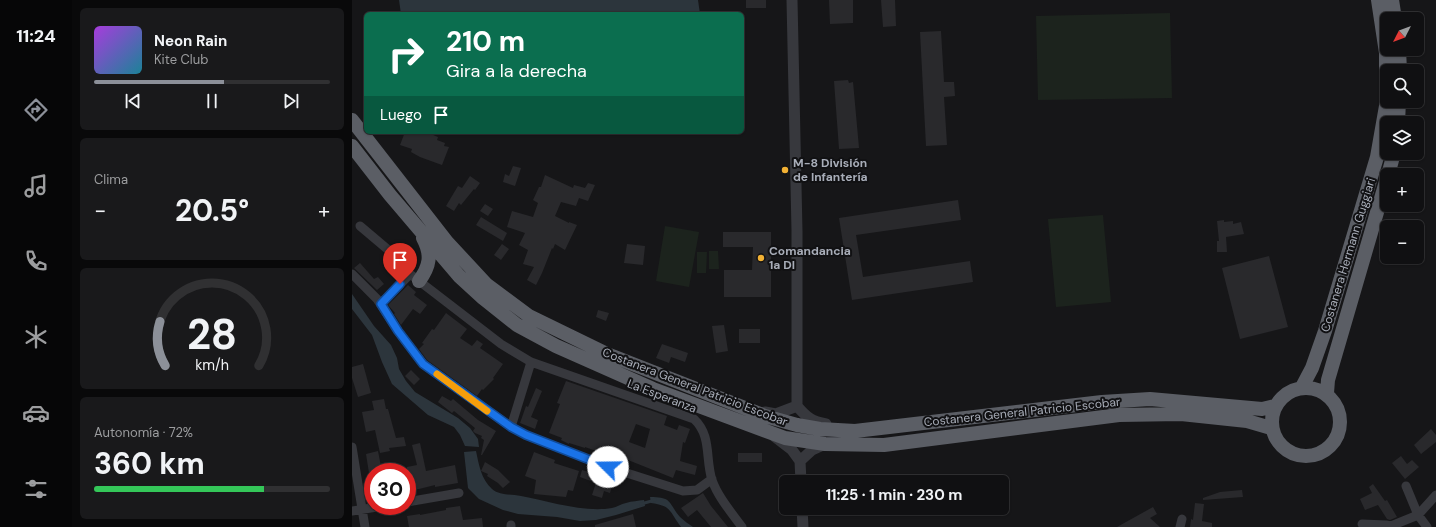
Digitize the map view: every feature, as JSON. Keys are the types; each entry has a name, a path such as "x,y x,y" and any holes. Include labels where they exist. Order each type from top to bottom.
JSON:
{"highway":[{"name":"Costanera Hermann Guggiari","path":"1302,387 1312,368 1325,331 1377,157 1386,106 1386,53 1378,0"},
{"path":"1392,0 1394,12"},
{"name":"Costanera General Patricio Escobar","path":"352,120 447,242 486,284 529,316 607,354 750,410 798,425 820,429 855,430 1102,402 1150,399 1262,409 1275,406"},
{"name":"Costanera General Patricio Escobar","path":"352,146 459,276 482,298 517,325 556,346 653,388 785,438 825,444 884,445 1119,415 1181,414 1247,421 1271,428"},
{"name":"Costanera Hermann Guggiari","path":"1327,393 1328,380 1380,202"},
{"path":"411,219 424,240 429,253 429,261 425,274 414,278"},
{"path":"1302,387 1327,393 1339,413 1340,424 1337,435 1332,444 1313,456 1302,456 1291,453 1282,447 1275,438 1271,428 1271,416 1275,406 1282,397 1291,390 1302,387"}],"street":[{"path":"792,0 797,231 797,406 813,421 855,430"},
{"name":"La Esperanza","path":"360,226 399,259 414,278 502,344 531,362 694,419 700,425 705,435 712,479 719,495 742,527"},
{"path":"352,274 366,286 381,304 398,331 423,364 511,427 526,435 608,467 683,491 697,490 712,479"},
{"path":"381,304 414,278"},
{"path":"511,427 531,362"},
{"path":"750,410 776,414 797,406"},
{"path":"764,430 792,450 800,461 801,475"},
{"path":"800,461 812,450 825,444"},
{"path":"352,447 365,527"},
{"path":"1406,486 1418,515 1427,527"},
{"path":"416,500 459,493"},
{"path":"1362,524 1386,524 1391,526 1418,515 1436,495"},
{"path":"352,511 362,510"},
{"path":"802,515 803,527"}],"shaded area":[{"path":"399,0 698,0 700,12 401,12"},
{"path":"1170,13 1172,98 1038,100 1036,16"},
{"path":"1103,215 1111,302 1056,307 1048,219"},
{"path":"665,226 699,232 689,287 656,281"},
{"path":"709,251 718,251 719,269 709,269"},
{"path":"697,252 707,252 706,273 697,273"},
{"path":"352,294 374,326 391,345 397,358 399,369 415,392 458,418 470,428 478,439 479,447 465,446 454,427 428,415 392,384 372,335 352,309"},
{"path":"476,451 481,472 485,481 492,489 499,493 578,508 612,508 628,502 644,500 645,506 596,520 580,521 557,517 518,514 503,510 479,499 468,488 464,452"},
{"path":"650,497 663,498 669,502 680,517 693,527 681,527 667,508 651,503"}],"building":[{"path":"746,0 766,0 766,8 746,8"},
{"path":"829,0 853,0 853,23 830,24"},
{"path":"881,0 895,0 896,26 883,27"},
{"path":"941,31 944,82 954,82 955,96 944,97 947,145 926,146 920,32"},
{"path":"848,80 849,83 853,82 859,148 839,149 834,81"},
{"path":"404,134 431,134 438,137 437,140 445,143 444,146 449,147 442,165 420,157 411,152 412,149 400,145"},
{"path":"513,166 521,168 515,186 503,182 505,174 509,176"},
{"path":"545,175 573,188 574,185 585,188 588,183 595,185 588,201 579,198 576,206 561,202 555,216 577,225 565,250 555,244 553,249 552,248 536,285 527,280 534,267 523,264 528,250 519,245 525,233 507,227 512,211 533,217 538,203 533,200 539,187 541,187"},
{"path":"470,176 480,183 461,205 459,203 454,211 446,206 458,186 462,188"},
{"path":"958,200 961,220 856,235 863,277 970,261 973,282 852,300 839,218"},
{"path":"485,204 493,209 488,216 480,211"},
{"path":"481,217 507,233 503,241 476,225"},
{"path":"1224,220 1224,222 1233,221 1233,224 1241,222 1244,234 1226,237 1227,252 1217,252 1217,241 1219,241 1217,221"},
{"name":"Comandancia 1a DI","path":"723,232 771,232 771,297 724,297 724,270 752,270 753,247 723,247"},
{"path":"502,244 509,249 501,260 494,255"},
{"path":"627,244 645,246 643,265 624,263"},
{"path":"1269,256 1288,327 1240,339 1222,268"},
{"path":"360,263 374,279 378,277 384,284 377,290 354,268"},
{"path":"408,285 416,292 414,295 427,305 420,314 413,309 401,325 394,314 395,313 388,305"},
{"path":"598,310 609,313 606,321 596,317"},
{"path":"446,313 467,329 460,338 472,346 477,340 483,344 480,348 503,364 493,378 494,379 483,390 482,389 477,396 427,360 419,349 424,344 422,343 432,329 434,330"},
{"path":"724,325 728,351 716,353 712,326"},
{"path":"739,329 760,329 760,343 739,343"},
{"path":"662,344 688,353 685,362 671,357 669,363 656,358"},
{"path":"363,364 371,393 358,397 352,378 352,367"},
{"path":"411,370 420,379 414,385 405,376"},
{"path":"566,381 667,416 664,425 677,430 679,425 690,429 685,443 683,442 680,461 697,466 695,475 676,470 673,478 628,460 627,462 585,447 569,444 561,440 562,438 549,433 560,404 557,403","holes":["636,424 650,429 645,448 629,442"]},
{"path":"536,388 542,391 531,417 538,420 535,429 520,423 526,406 528,407"},
{"path":"442,396 451,401 453,399 478,420 496,431 482,455 484,440 481,438 482,436 475,433 473,431 475,428 454,411 452,413 438,402"},
{"path":"384,399 396,438 404,437 406,446 389,448 390,451 380,453 375,430 366,432 362,412 374,410 372,401"},
{"path":"1431,429 1436,435 1436,442 1421,454 1414,445"},
{"path":"420,443 426,471 455,465 458,483 435,487 435,485 416,489 417,465 412,445"},
{"path":"378,451 380,463 367,463 366,454"},
{"path":"534,452 555,460 554,463 579,471 573,491 568,490 566,497 534,494 536,480 525,476"},
{"path":"738,453 762,453 762,462 738,462"},
{"path":"1401,456 1407,464 1412,460 1419,467 1405,479 1392,463"},
{"path":"485,462 498,470 510,482 503,488 487,476 488,474 481,471"},
{"path":"582,470 592,473 593,470 615,477 610,493 604,491 602,498 592,495 596,483 580,477"},
{"path":"1373,484 1385,501 1387,500 1397,517 1390,520 1387,519 1378,505 1365,510 1360,499 1372,493 1369,487"},
{"path":"1242,490 1243,497 1203,500 1203,498 1220,492"},
{"path":"703,493 711,506 728,527 711,527 697,510 688,517 681,508"},
{"path":"1195,503 1204,504 1202,521 1212,523 1212,527 1190,527 1191,519 1193,520"},
{"path":"460,506 463,520 482,518 483,527 409,527 407,516 446,510 446,508"},
{"path":"1153,507 1157,514 1150,518 1160,527 1117,527"},
{"path":"633,514 636,527 595,527 595,525"}],"waterway":[{"path":"641,504 655,500"}],"slow traffic":[{"path":"437,374 487,411"}],"place":[{"name":"M-8 División de Infantería","path":"785,170"},
{"name":"Comandancia 1a DI","path":"761,258"}],"route":[{"path":"400,284 381,304 413,353 423,364 511,427 526,435 608,467"}]}
